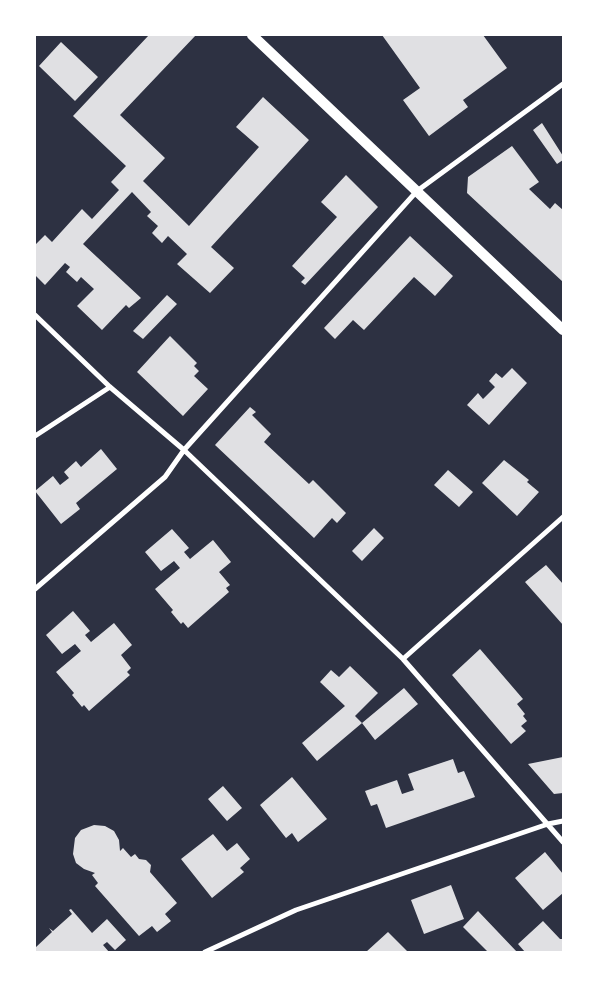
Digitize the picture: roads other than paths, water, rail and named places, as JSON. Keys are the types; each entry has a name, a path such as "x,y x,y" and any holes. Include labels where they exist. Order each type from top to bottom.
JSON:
{"main road":[{"path":"252,35 563,330"}],"street":[{"path":"35,590 164,477 184,450 417,191 563,84"},
{"path":"35,316 110,387 184,450 403,659 563,842"},
{"path":"35,436 110,387"},
{"path":"403,659 563,517"},
{"path":"205,952 296,910 548,824 563,821"}]}
